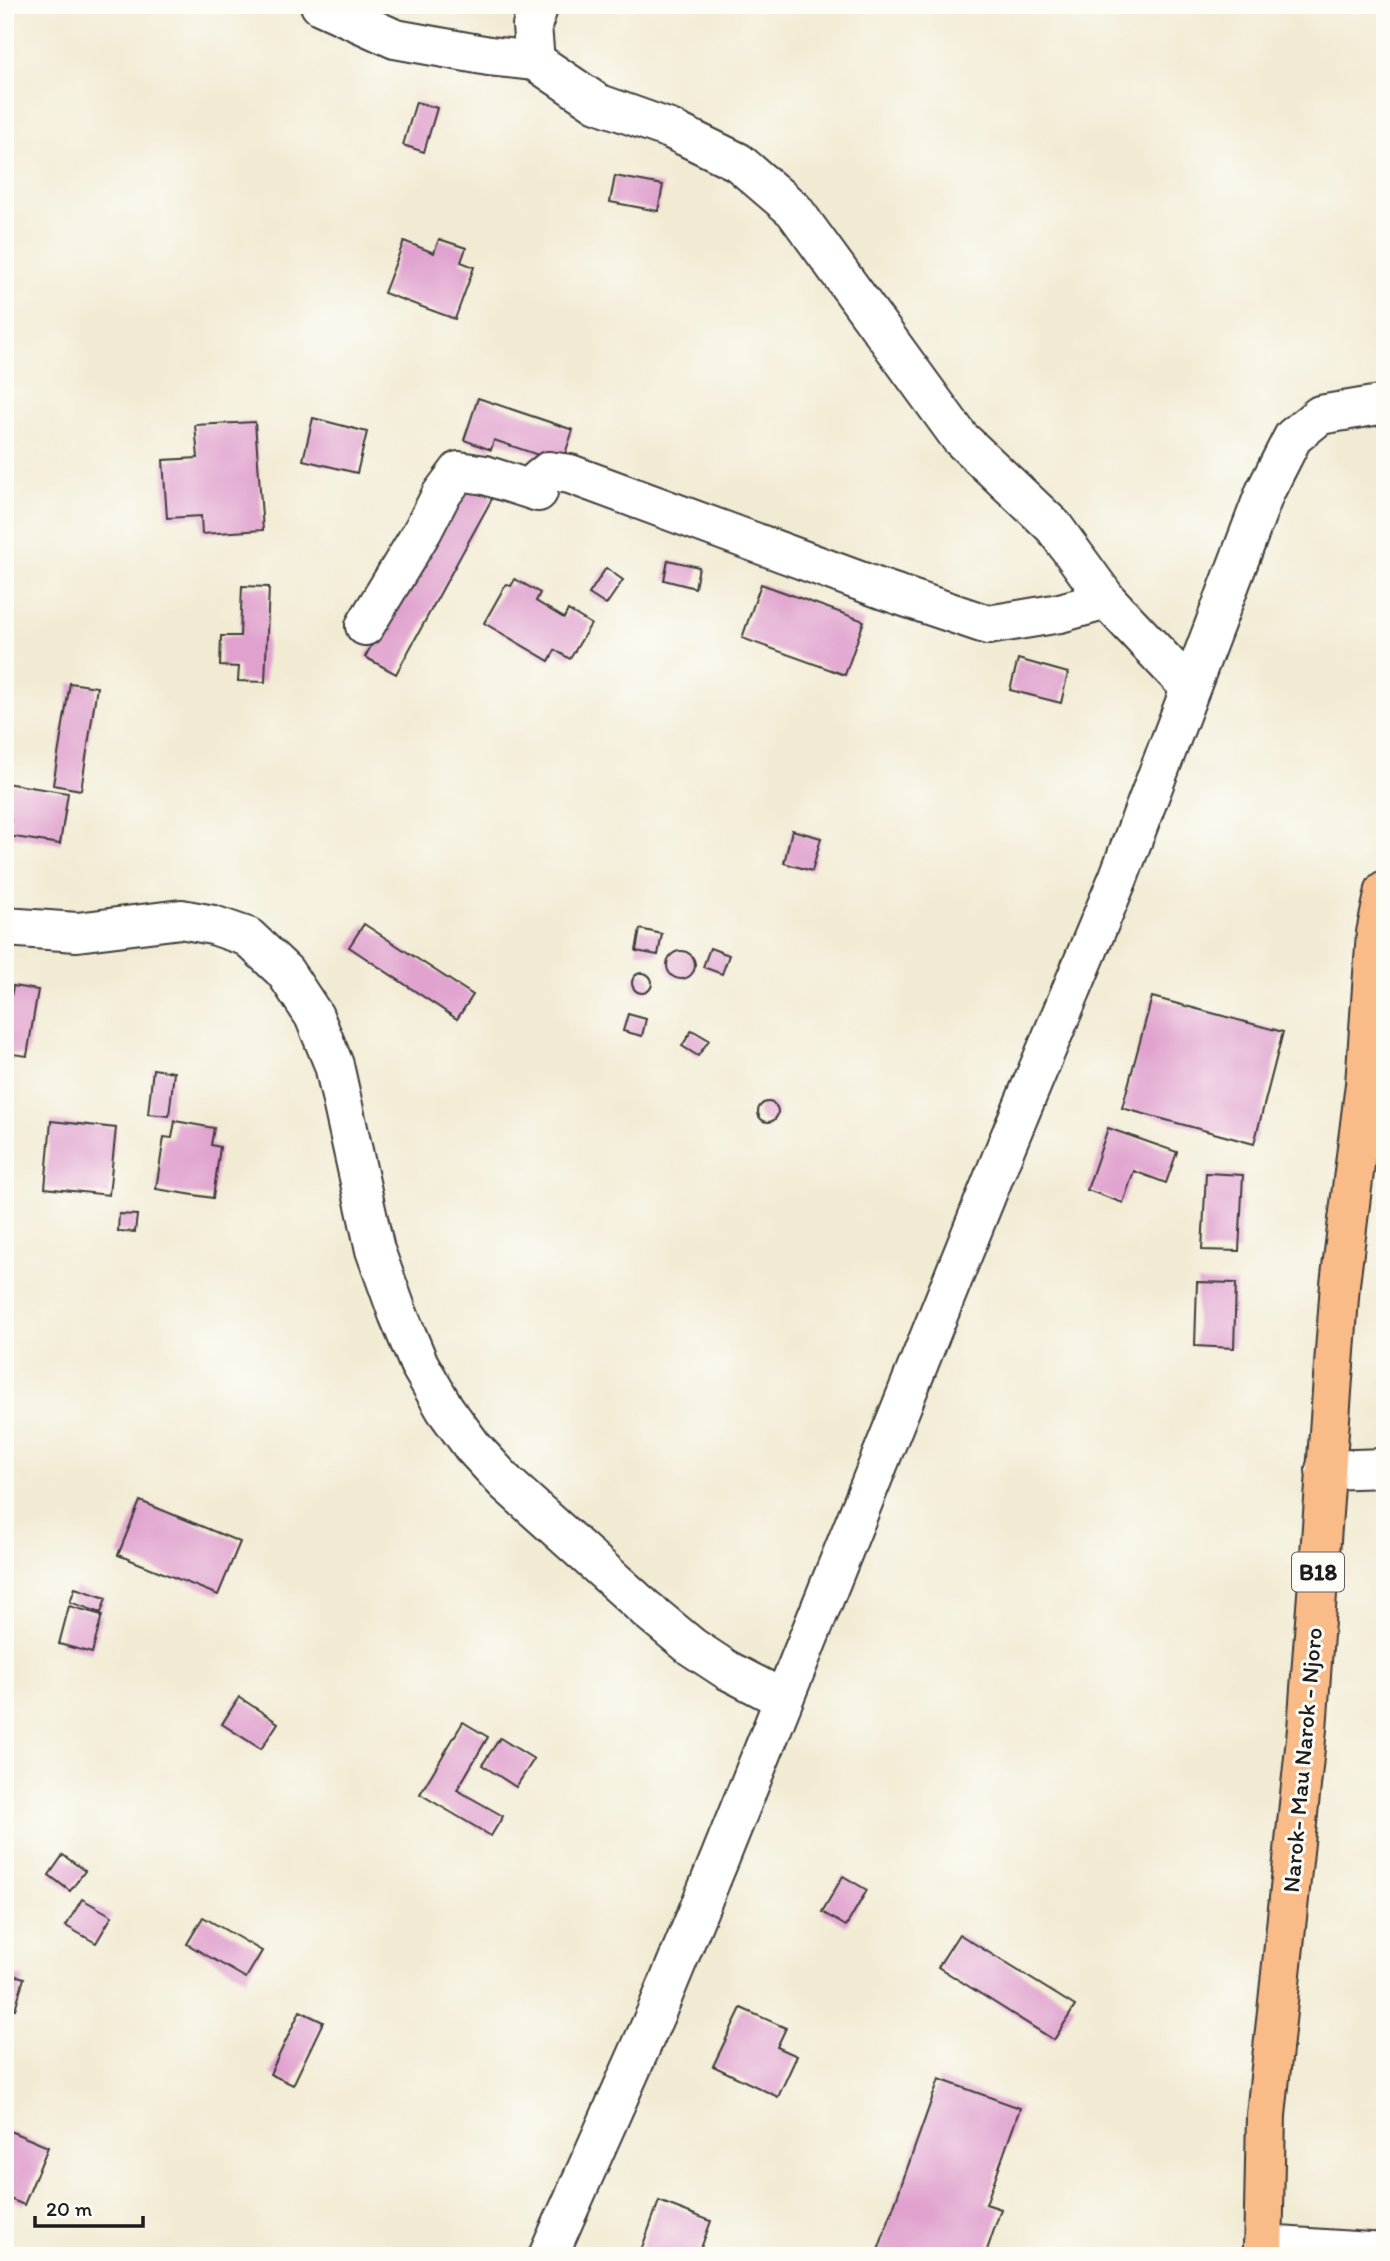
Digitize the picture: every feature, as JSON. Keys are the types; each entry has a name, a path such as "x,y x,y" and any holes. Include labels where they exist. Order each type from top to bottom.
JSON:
{"highway":[{"name":"Narok- Mau Narok - Njoro","path":"1263,2250 1266,2115 1307,1729 1340,1284 1378,991 1376,933 1385,890"}],"street":[{"path":"320,5 395,39 489,56 535,61 597,103 670,129 738,162 794,209 960,438 1054,527 1107,600 1190,688"},
{"path":"535,61 532,26 539,5"},
{"path":"548,2256 666,1987 1007,1144 1119,876 1265,492 1293,437 1320,415 1385,404"},
{"path":"365,626 458,471 485,475 538,492 539,479 549,471 569,474 884,590 988,625 1060,613 1107,600"},
{"path":"5,927 77,932 181,919 213,925 247,937 285,972 314,1016 334,1065 375,1250 419,1364 445,1409 472,1446 506,1483 646,1609 692,1647 727,1670 783,1699"},
{"path":"1325,1470 1385,1468"},
{"path":"1263,2250 1385,2253"}],"building":[{"path":"416,102 437,108 424,152 403,145"},
{"path":"615,176 663,185 658,211 610,202"},
{"path":"439,239 466,248 461,262 474,267 455,319 384,293 404,241 434,253"},
{"path":"478,398 573,430 562,463 494,440 491,450 464,440"},
{"path":"313,418 367,432 357,473 303,460"},
{"path":"255,422 263,530 202,534 201,516 167,518 163,460 198,458 195,425"},
{"path":"462,480 493,497 396,674 365,657"},
{"path":"668,560 699,567 695,588 664,580"},
{"path":"606,568 623,580 606,605 589,594"},
{"path":"515,579 540,593 536,601 564,618 568,610 591,624 570,659 555,650 549,661 484,623 506,584 511,586"},
{"path":"761,584 864,621 845,675 742,638"},
{"path":"242,586 269,587 265,682 238,681 239,667 220,666 221,636 240,636"},
{"path":"1018,659 1068,673 1061,703 1010,690"},
{"path":"70,683 97,687 81,790 53,785"},
{"path":"5,783 68,793 60,844 8,836 11,820 5,819"},
{"path":"792,830 821,838 812,871 784,863"},
{"path":"364,924 473,995 457,1019 349,947"},
{"path":"640,929 662,934 658,955 636,951"},
{"path":"710,948 729,955 722,974 703,967"},
{"path":"681,951 691,955 695,965 691,975 681,979 671,975 667,965 671,955"},
{"path":"642,973 649,976 652,983 649,990 642,993 635,990 632,983 635,976"},
{"path":"13,986 38,990 27,1056 5,1053 5,1029"},
{"path":"1152,997 1283,1032 1254,1144 1122,1108"},
{"path":"628,1014 646,1019 642,1036 623,1031"},
{"path":"692,1030 709,1040 698,1056 682,1046"},
{"path":"153,1069 174,1072 169,1116 148,1114"},
{"path":"768,1102 775,1105 778,1112 775,1119 768,1122 761,1119 758,1112 761,1105"},
{"path":"51,1121 116,1128 109,1195 45,1188"},
{"path":"175,1121 214,1128 211,1145 220,1147 213,1198 156,1189 164,1137 172,1138"},
{"path":"1108,1128 1177,1152 1166,1183 1134,1171 1123,1203 1087,1190"},
{"path":"1206,1173 1243,1175 1239,1251 1202,1250"},
{"path":"119,1214 137,1215 135,1232 118,1231"},
{"path":"1197,1282 1236,1283 1234,1348 1195,1346"},
{"path":"140,1501 240,1542 218,1595 118,1555"},
{"path":"75,1588 106,1598 101,1613 70,1602"},
{"path":"69,1606 102,1615 92,1653 59,1644"},
{"path":"239,1697 278,1723 261,1749 222,1724"},
{"path":"463,1722 488,1737 457,1790 503,1816 491,1836 420,1794"},
{"path":"500,1738 534,1759 516,1787 482,1765"},
{"path":"63,1855 85,1871 70,1891 49,1875"},
{"path":"843,1876 867,1890 846,1926 822,1912"},
{"path":"82,1899 112,1916 96,1943 66,1926"},
{"path":"203,1917 262,1951 246,1978 187,1944"},
{"path":"959,1934 1075,2006 1054,2040 938,1967"},
{"path":"5,1972 24,1978 15,2009 5,2007"},
{"path":"741,2008 786,2028 777,2047 797,2056 778,2097 713,2066"},
{"path":"300,2011 323,2022 293,2085 270,2074"},
{"path":"939,2079 1020,2108 986,2204 1001,2209 985,2256 876,2256"},
{"path":"5,2129 48,2147 24,2205 5,2197"},
{"path":"659,2201 711,2221 698,2256 647,2256 640,2253"}]}
